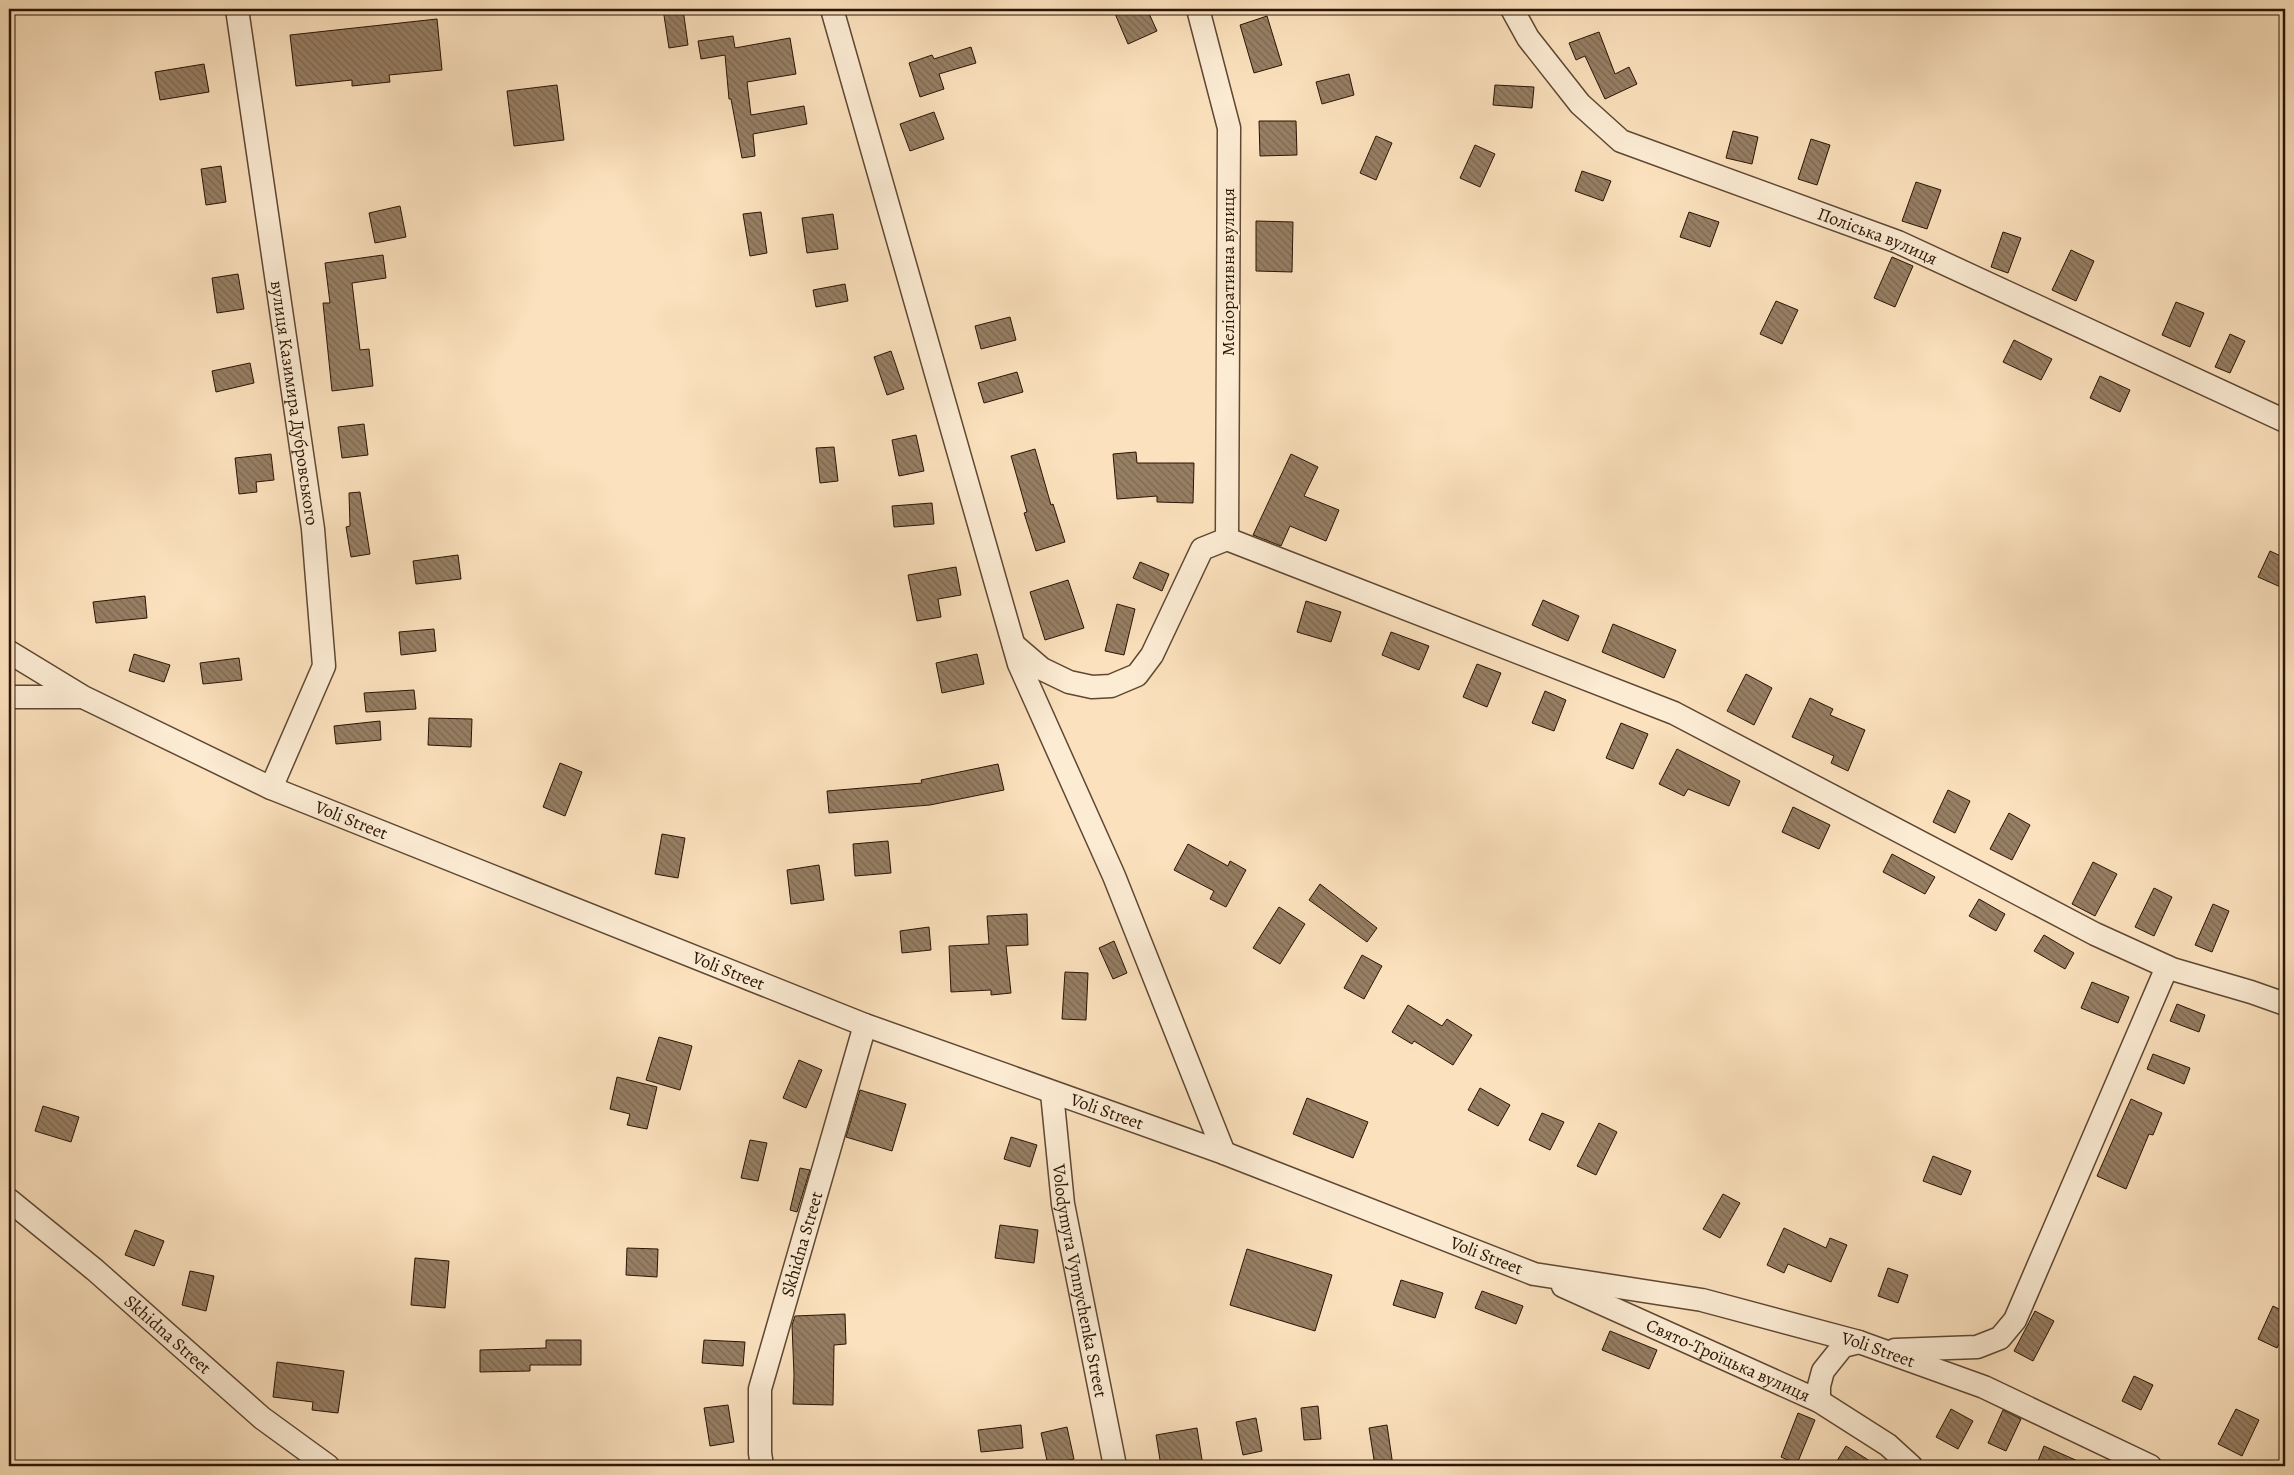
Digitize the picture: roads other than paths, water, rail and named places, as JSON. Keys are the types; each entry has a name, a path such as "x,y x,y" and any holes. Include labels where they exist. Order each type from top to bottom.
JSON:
{"street":[{"name":"вулиця Казимира Дубровського","path":"237,9 313,529 324,666 271,788"},
{"path":"832,9 1019,664 1114,876 1224,1153"},
{"name":"Меліоративна вулиця","path":"1198,9 1229,128 1227,538"},
{"name":"Поліська вулиця","path":"1512,9 1528,38 1580,104 1620,141 1898,242 2285,421"},
{"path":"1014,645 1042,668 1069,682 1092,687 1111,686 1137,675 1152,655 1202,549 1227,538 1674,713 2095,934 2167,967 2285,1004"},
{"name":"Voli Street","path":"9,652 83,697 271,788 865,1025 1224,1153 1534,1274 1702,1300 1884,1350 1984,1387 2150,1466"},
{"path":"9,697 83,697"},
{"path":"1884,1350 1977,1347 2000,1338 2015,1320 2167,967"},
{"name":"Skhidna Street","path":"762,1466 760,1453 760,1388 865,1025"},
{"name":"Volodymyra Vynnychenka Street","path":"1052,1093 1063,1204 1115,1466"},
{"name":"Skhidna Street","path":"9,1200 95,1270 262,1418 328,1466"},
{"name":"Свято-Троїцька вулиця","path":"1534,1274 1820,1401 1888,1445 1912,1466"},
{"path":"1820,1401 1819,1386 1823,1372 1843,1346 1859,1342"}]}
